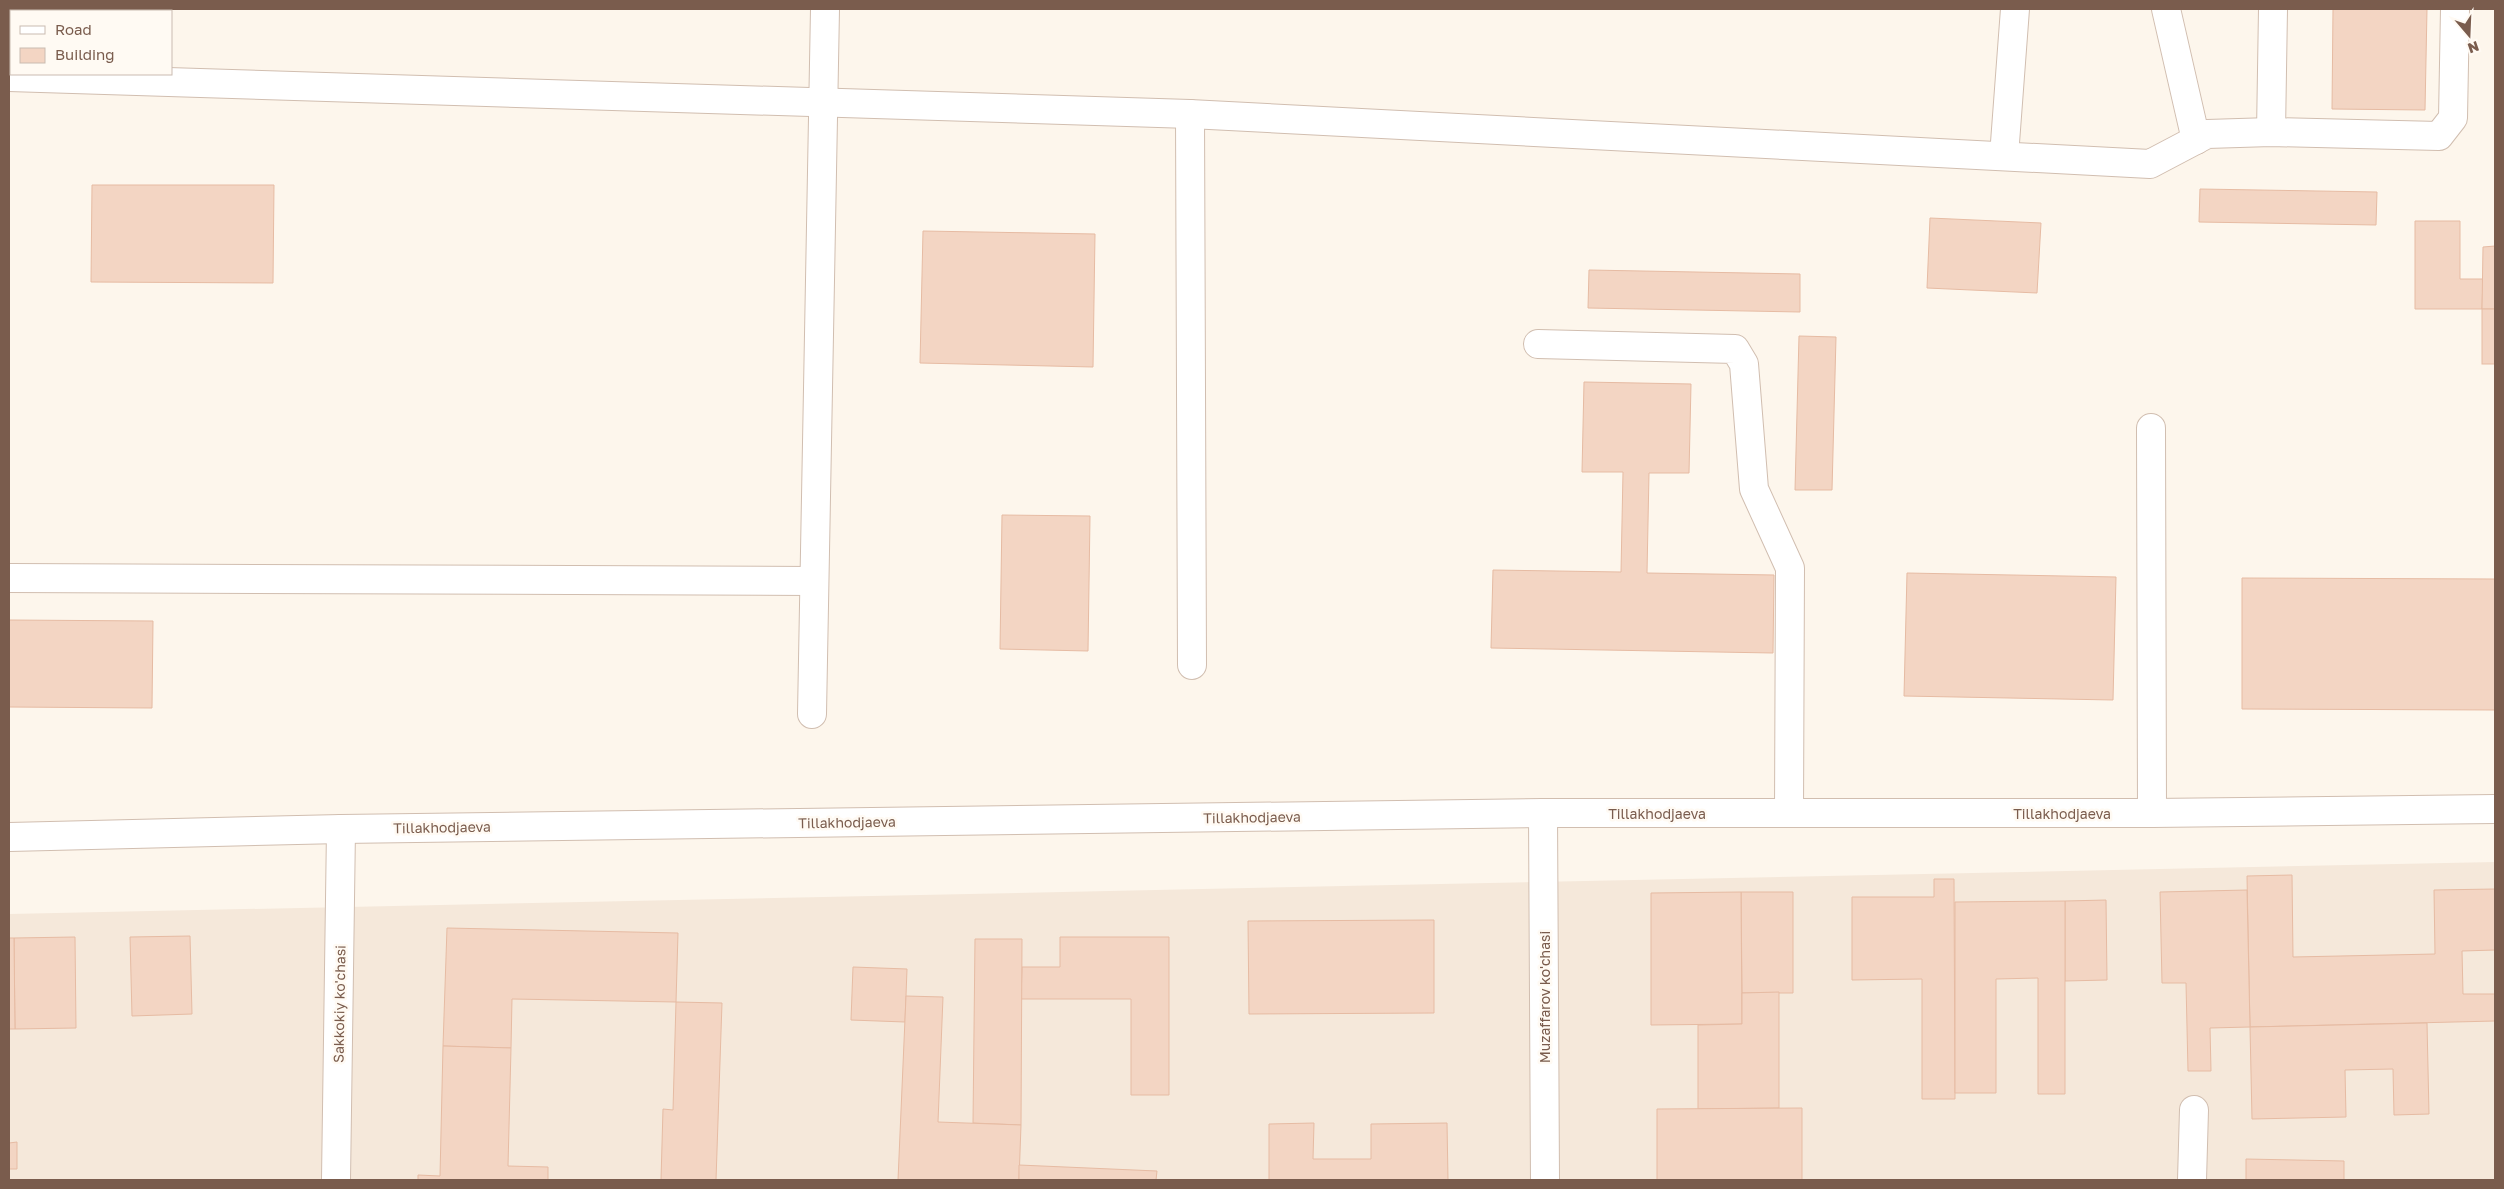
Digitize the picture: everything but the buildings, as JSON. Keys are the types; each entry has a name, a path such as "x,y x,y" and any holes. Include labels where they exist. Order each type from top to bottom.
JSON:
{"street":[{"path":"812,714 825,9"},
{"path":"2004,156 2015,9"},
{"path":"2166,9 2196,140"},
{"path":"2271,132 2273,9"},
{"path":"9,77 1190,114 2150,164 2207,134 2271,132 2438,136 2453,118 2455,9"},
{"path":"1190,114 1192,665"},
{"path":"1538,344 1736,349 1744,364 1754,489 1790,568 1789,812"},
{"path":"2151,428 2152,813"},
{"path":"9,578 814,581"},
{"name":"Tillakhodjaeva","path":"9,837 341,828 1543,813 2152,813 2495,809"},
{"name":"Muzaffarov ko'chasi","path":"1543,813 1545,1180"},
{"name":"Sakkokiy ko'chasi","path":"336,1180 341,828"},
{"path":"2192,1180 2194,1110"}],"shaded area":[{"path":"2495,862 2495,1180 9,1180 9,914"}]}
